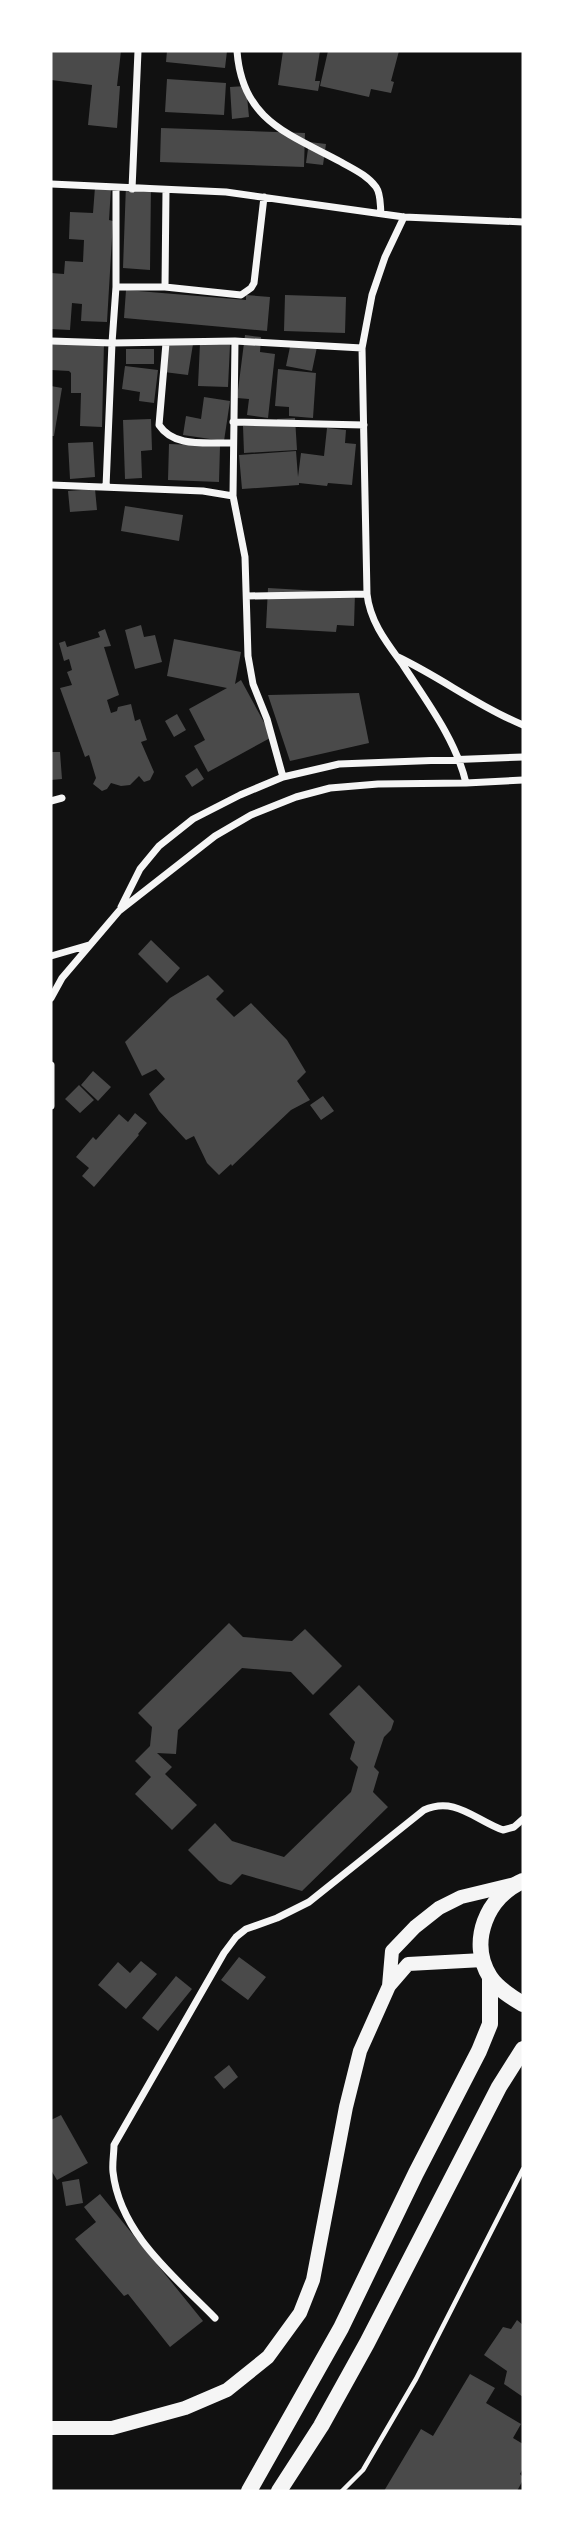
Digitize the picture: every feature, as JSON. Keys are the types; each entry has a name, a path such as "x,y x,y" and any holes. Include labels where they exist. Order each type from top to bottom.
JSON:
{"highway":[{"path":"519,1883 503,1893 491,1907 483,1923 480,1942 490,1977 504,1993 523,2004"},
{"path":"249,2491 341,2329 416,2173 479,2051 490,2024 490,1977"},
{"path":"279,2491 328,2414 499,2087 523,2049"}],"main road":[{"path":"389,1986 391,1951 415,1927 439,1908 461,1897 519,1883"},
{"path":"51,2428 112,2428 185,2408 226,2390 268,2357 300,2313 313,2280 346,2107 360,2051 389,1986 408,1964 483,1960"}],"street":[{"path":"132,189 138,51"},
{"path":"237,51 238,68 254,107 268,120 362,173 378,191 381,213"},
{"path":"51,184 226,192 404,217 523,222"},
{"path":"106,487 116,287 116,188"},
{"path":"165,287 166,190"},
{"path":"116,287 165,287 241,295 254,283 264,197"},
{"path":"404,217 385,257 372,295 362,348 367,594 376,627 423,695 460,759 466,783"},
{"path":"51,341 235,341 362,348"},
{"path":"235,341 233,496 245,557 248,656 253,684 267,719 283,777"},
{"path":"166,343 159,425 166,435 176,440 232,443"},
{"path":"233,422 364,425"},
{"path":"51,485 202,491 233,496"},
{"path":"247,596 367,594"},
{"path":"396,655 436,676 493,713 523,725"},
{"path":"119,911 140,869 159,846 193,819 283,777 339,764 421,763 523,757"},
{"path":"51,998 62,978 119,911 215,836 251,815 296,797 330,789 377,784 523,780"},
{"path":"51,801 62,798"},
{"path":"51,956 90,945"},
{"path":"51,1065 51,1106"},
{"path":"215,2318 150,2253 132,2227 113,2172 114,2145 224,1953 246,1928 277,1918 309,1902 424,1810 438,1804 457,1808 503,1830 514,1827 523,1819"}],"lane":[{"path":"342,2491 363,2470 416,2379 523,2169"}],"building":[{"path":"51,51 121,51 117,86 120,86 117,128 88,125 92,85 51,80"},
{"path":"167,51 227,51 225,68 166,62"},
{"path":"283,51 320,51 315,81 320,81 318,91 278,85"},
{"path":"328,51 399,51 391,81 394,82 391,93 371,89 369,97 320,86"},
{"path":"167,79 226,83 224,115 165,112"},
{"path":"246,86 249,117 232,119 230,87"},
{"path":"161,128 305,133 304,167 160,162"},
{"path":"309,142 326,144 323,165 306,163"},
{"path":"126,184 151,185 150,270 123,268"},
{"path":"95,187 111,188 109,220 113,221 107,322 81,321 82,304 72,303 70,330 51,329 51,273 64,274 65,261 83,262 84,240 69,239 70,212 93,213"},
{"path":"126,290 246,300 246,295 270,297 267,331 124,318"},
{"path":"285,295 346,297 345,333 284,331"},
{"path":"245,335 261,337 260,352 275,354 268,418 247,415 249,399 237,398"},
{"path":"168,340 193,344 188,375 164,372"},
{"path":"51,341 104,342 102,427 80,426 81,393 71,393 69,371 51,370"},
{"path":"291,342 317,347 312,371 286,366"},
{"path":"200,343 230,345 228,387 198,386"},
{"path":"126,349 154,349 154,364 126,364"},
{"path":"125,366 158,370 154,403 139,401 140,392 122,389"},
{"path":"278,369 316,373 313,418 289,416 289,407 275,406"},
{"path":"51,386 62,388 54,436 51,436"},
{"path":"204,397 230,401 224,441 183,435 186,416 201,419"},
{"path":"295,418 297,450 244,453 243,426 278,424 277,419"},
{"path":"151,419 152,450 141,451 142,478 125,479 123,420"},
{"path":"327,428 346,430 345,443 356,444 352,485 299,483 242,489 239,455 296,451 298,477 301,453 324,456"},
{"path":"93,442 95,477 70,479 68,443"},
{"path":"169,444 220,446 219,482 168,480"},
{"path":"95,489 97,510 70,512 68,491"},
{"path":"125,506 183,515 179,541 121,531"},
{"path":"268,588 355,593 354,626 337,625 336,632 266,628"},
{"path":"141,625 144,637 155,635 162,662 135,669 125,630"},
{"path":"105,629 111,646 104,647 119,695 107,700 111,713 117,711 118,707 131,704 135,721 140,719 147,740 141,742 154,772 150,780 144,782 139,776 130,785 111,783 102,791 93,784 96,778 89,755 85,757 60,688 72,685 67,672 72,670 69,659 64,661 59,643 65,641 67,647 100,637 98,632"},
{"path":"174,639 241,652 235,684 241,680 272,737 208,772 194,746 205,740 189,709 227,688 167,676"},
{"path":"359,693 369,743 290,761 268,695"},
{"path":"177,714 186,730 174,737 165,721"},
{"path":"51,752 60,752 62,779 51,780"},
{"path":"197,768 204,779 192,787 185,776"},
{"path":"151,940 180,968 167,983 138,954"},
{"path":"208,975 224,991 216,999 234,1017 251,1003 287,1040 306,1072 297,1081 310,1100 291,1110 219,1175 207,1163 194,1136 186,1140 159,1111 149,1094 165,1079 156,1069 142,1076 125,1042 170,998"},
{"path":"93,1071 111,1087 98,1101 81,1085"},
{"path":"79,1085 94,1100 80,1113 65,1099"},
{"path":"323,1096 334,1111 321,1120 310,1105"},
{"path":"135,1113 147,1123 94,1187 82,1176 89,1168 76,1157 93,1137 96,1140 119,1114 128,1122"},
{"path":"229,1623 243,1637 292,1641 305,1629 342,1666 313,1695 291,1672 242,1668 178,1730 176,1754 157,1753 172,1767 165,1774 197,1805 172,1830 135,1794 151,1777 135,1761 150,1746 152,1727 138,1713"},
{"path":"359,1685 394,1721 391,1730 384,1737 374,1767 379,1772 373,1792 388,1807 302,1891 242,1874 231,1885 219,1881 188,1850 215,1823 232,1841 284,1857 351,1792 358,1767 350,1759 355,1742 329,1714"},
{"path":"239,1957 266,1977 248,2000 221,1980"},
{"path":"141,1961 157,1974 126,2009 98,1985 118,1962 130,1973"},
{"path":"176,1976 192,1989 158,2031 142,2018"},
{"path":"229,2065 238,2077 224,2089 214,2077"},
{"path":"61,2115 88,2163 57,2180 51,2170 51,2120"},
{"path":"79,2179 83,2203 66,2206 62,2182"},
{"path":"100,2194 203,2321 170,2347 128,2294 124,2296 75,2239 96,2222 84,2207"},
{"path":"517,2320 523,2325 523,2397 504,2384 507,2371 484,2355 503,2327 511,2329"},
{"path":"470,2374 495,2388 486,2403 521,2424 513,2438 523,2444 523,2468 520,2474 523,2480 517,2491 384,2491 421,2429 433,2436"}]}
